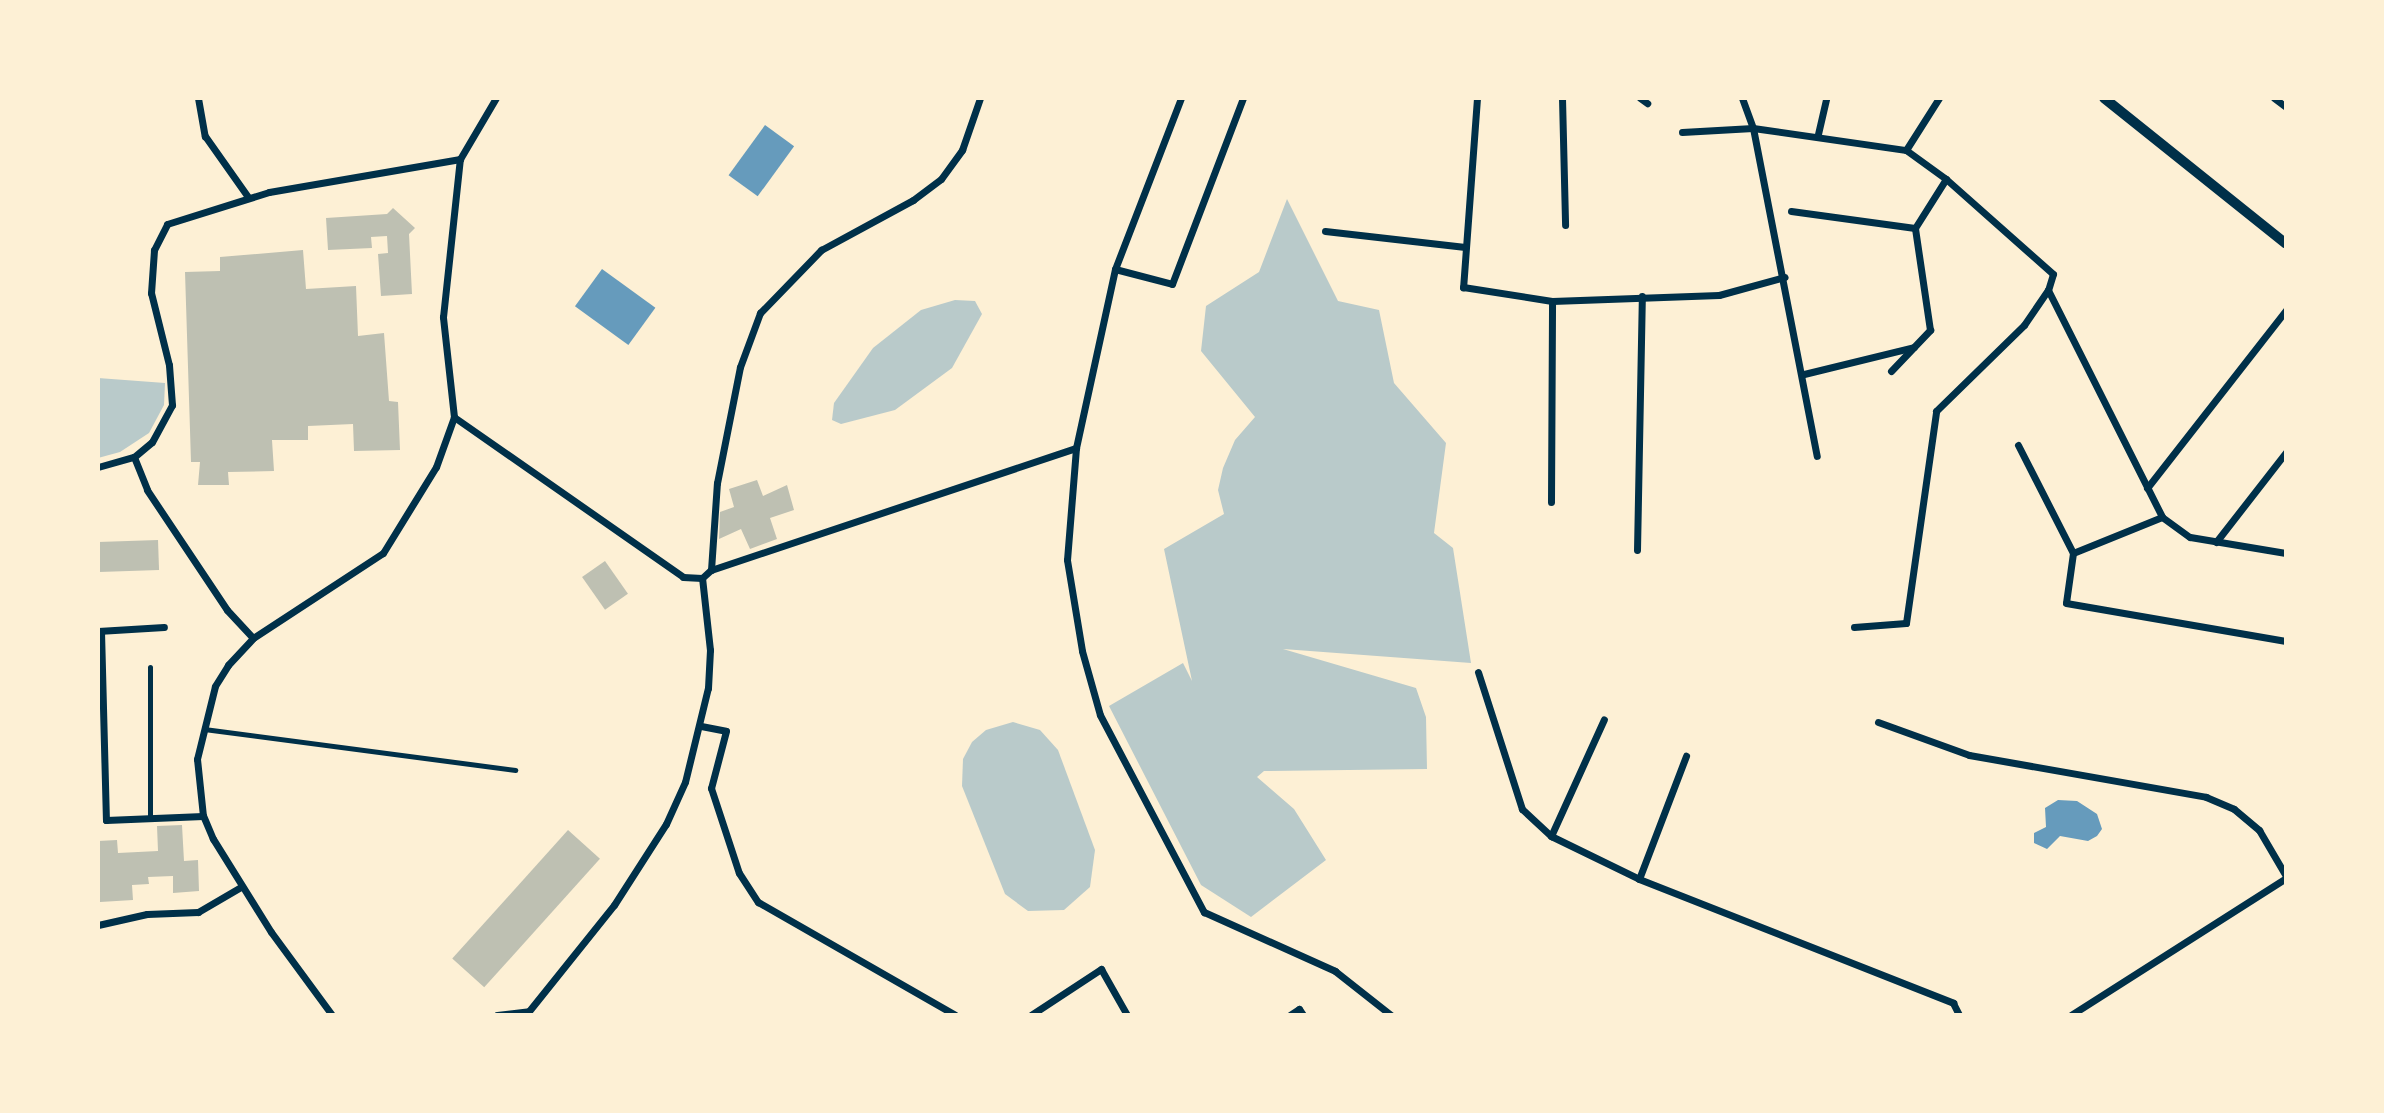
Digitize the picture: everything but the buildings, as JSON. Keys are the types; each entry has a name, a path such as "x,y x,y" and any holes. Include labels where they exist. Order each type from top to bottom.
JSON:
{"main road":[{"path":"2104,98 2286,244"}],"street":[{"path":"198,98 205,136 248,197"},
{"path":"332,1015 241,887 203,816 196,784 203,729 215,686 253,638 383,553 436,467 454,417 443,317 460,159 496,98"},
{"path":"711,570 717,483 740,367 760,313 821,250 913,200 941,179 962,150 980,98"},
{"path":"1181,98 1115,269 1076,448 1067,560 1082,651 1100,715 1204,912 1335,971 1391,1015"},
{"path":"1115,269 1172,284 1243,98"},
{"path":"1477,98 1463,287 1552,301 1719,295 1785,277"},
{"path":"1562,98 1565,225"},
{"path":"1742,98 1753,128 1785,277 1817,456"},
{"path":"1818,134 1826,98"},
{"path":"1906,150 1939,98"},
{"path":"2274,98 2286,107"},
{"path":"1682,132 1753,128 1818,134 1906,150 1946,179 2053,274 2048,290 2024,325 1936,411 1906,623 1854,627"},
{"path":"98,467 134,457 163,430 172,405 169,365 151,293 150,269 160,235 183,215 358,172 460,159"},
{"path":"1891,371 1930,330 1915,228 1946,179"},
{"path":"1791,211 1915,228"},
{"path":"1325,231 1465,247"},
{"path":"2048,290 2162,517 2190,537 2286,553"},
{"path":"1637,550 1642,296"},
{"path":"1551,502 1552,301"},
{"path":"2147,488 2286,310"},
{"path":"1804,374 1914,347"},
{"path":"454,417 683,577 702,578 711,570 1076,448"},
{"path":"2018,445 2073,553 2066,603 2286,641"},
{"path":"2216,542 2286,452"},
{"path":"134,457 147,490 227,610 253,638"},
{"path":"2073,553 2162,517"},
{"path":"497,1015 529,1011 614,905 666,824 701,726 710,650 702,578"},
{"path":"164,627 100,631 106,820 203,816"},
{"path":"150,667 150,819"},
{"path":"1478,672 1522,809 1551,836 1639,879 1953,1003 1959,1015"},
{"path":"1551,836 1604,719"},
{"path":"1878,722 1969,755 2206,797 2234,809 2259,830 2286,877 2076,1013"},
{"path":"701,726 726,731 711,788 739,873 758,902 955,1015"},
{"path":"203,729 515,770"},
{"path":"1639,879 1686,756"},
{"path":"98,925 147,914 198,912 241,887"},
{"path":"1031,1015 1101,969 1127,1015"},
{"path":"1290,1015 1301,1012"}],"shaded area":[{"path":"1287,199 1338,301 1379,310 1394,383 1446,443 1434,533 1453,548 1471,663 1283,649 1416,688 1426,717 1427,769 1264,771 1257,777 1294,809 1326,860 1251,917 1201,885 1109,706 1183,663 1192,681 1164,549 1224,514 1218,490 1223,468 1235,440 1255,417 1201,351 1206,306 1259,272"},
{"path":"955,300 975,301 982,314 952,368 895,410 841,424 832,420 834,403 873,348 921,310"},
{"path":"98,378 165,383 164,405 149,433 120,452 98,458"},
{"path":"1013,722 1040,730 1058,750 1095,850 1090,887 1064,910 1028,911 1005,894 962,786 963,759 972,742 986,730"}],"water":[{"path":"765,125 794,146 758,196 729,175"},
{"path":"602,269 655,308 628,345 575,306"},
{"path":"2058,800 2077,801 2097,814 2102,829 2097,836 2088,841 2060,836 2047,849 2034,843 2034,833 2046,827 2045,808"}]}
